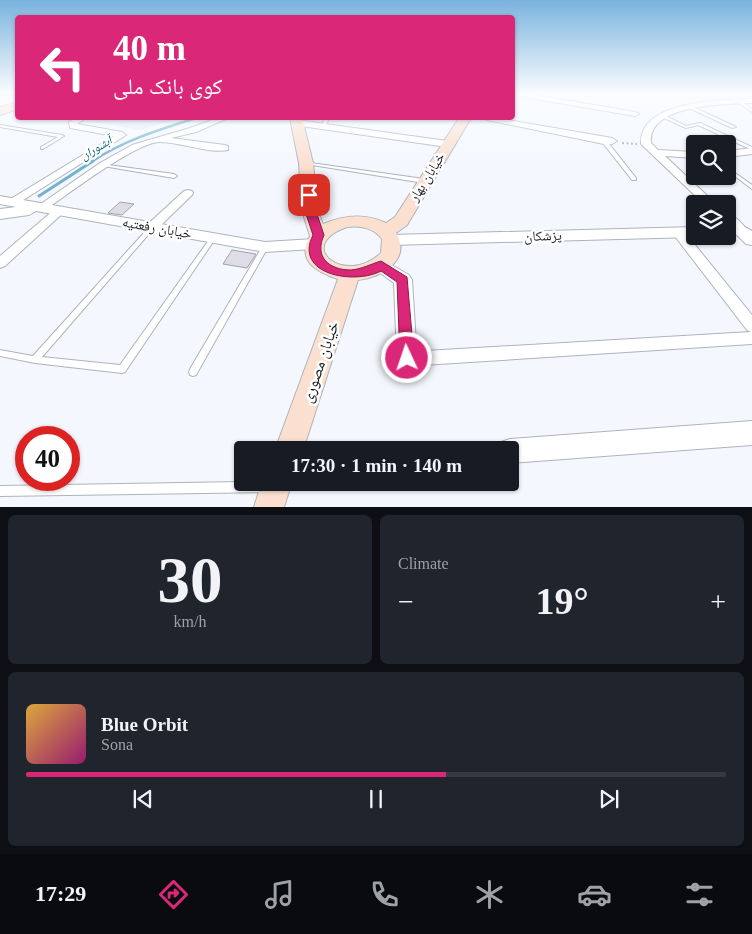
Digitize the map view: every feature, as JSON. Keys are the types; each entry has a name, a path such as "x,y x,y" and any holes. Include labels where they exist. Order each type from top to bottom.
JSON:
{"main road":[{"path":"297,120 306,163 310,211 316,240 316,258 330,270 350,274 372,270 381,265 390,256 392,248 389,236 368,222 350,221 327,228 316,240"},
{"name":"خیابان بهار","path":"389,236 401,221 424,181 464,120"},
{"name":"خیابان مصوری","path":"292,441 350,274"}],"street":[{"path":"662,117 654,122 646,132 646,144 701,195"},
{"path":"6,201 122,135 73,126 73,122 78,120"},
{"path":"0,214 41,208 103,165 135,147 193,130 219,120"},
{"path":"297,120 323,127 447,144"},
{"path":"497,120 608,142"},
{"path":"157,139 225,148"},
{"path":"736,153 752,150"},
{"path":"655,153 686,155"},
{"path":"152,227 188,193"},
{"name":"خیابان رفعتیه","path":"6,201 265,247 316,240"},
{"path":"0,264 59,210"},
{"path":"678,232 752,326"},
{"name":"پزشکان","path":"389,236 686,232"},
{"path":"381,265 402,280 407,358 752,338"},
{"path":"519,450 752,433"}],"lane":[{"path":"664,117 686,127 698,124 752,150"},
{"path":"711,117 734,127"},
{"path":"323,127 326,120"},
{"path":"0,126 62,136 43,148"},
{"path":"608,142 634,179"},
{"path":"306,163 424,181"},
{"path":"103,165 174,176"},
{"path":"736,175 752,187"},
{"path":"35,360 152,227"},
{"path":"0,353 35,360 122,369 213,238"},
{"path":"193,372 265,247"},
{"path":"0,491 274,492"}],"path":[{"path":"608,142 646,144"}],"shaded area":[{"path":"82,120 175,120 140,130"}],"building":[{"path":"120,202 134,204 122,215 108,213"},
{"path":"232,250 256,254 247,268 223,264"}],"waterway":[{"name":"آبشوران","path":"91,162 129,142 190,120"},
{"name":"آبشوران","path":"39,196 93,161"}],"route":[{"path":"309,195 310,211 318,235 314,244 314,252 322,265 330,270 350,274 362,273 381,265 402,280 407,358"}]}
